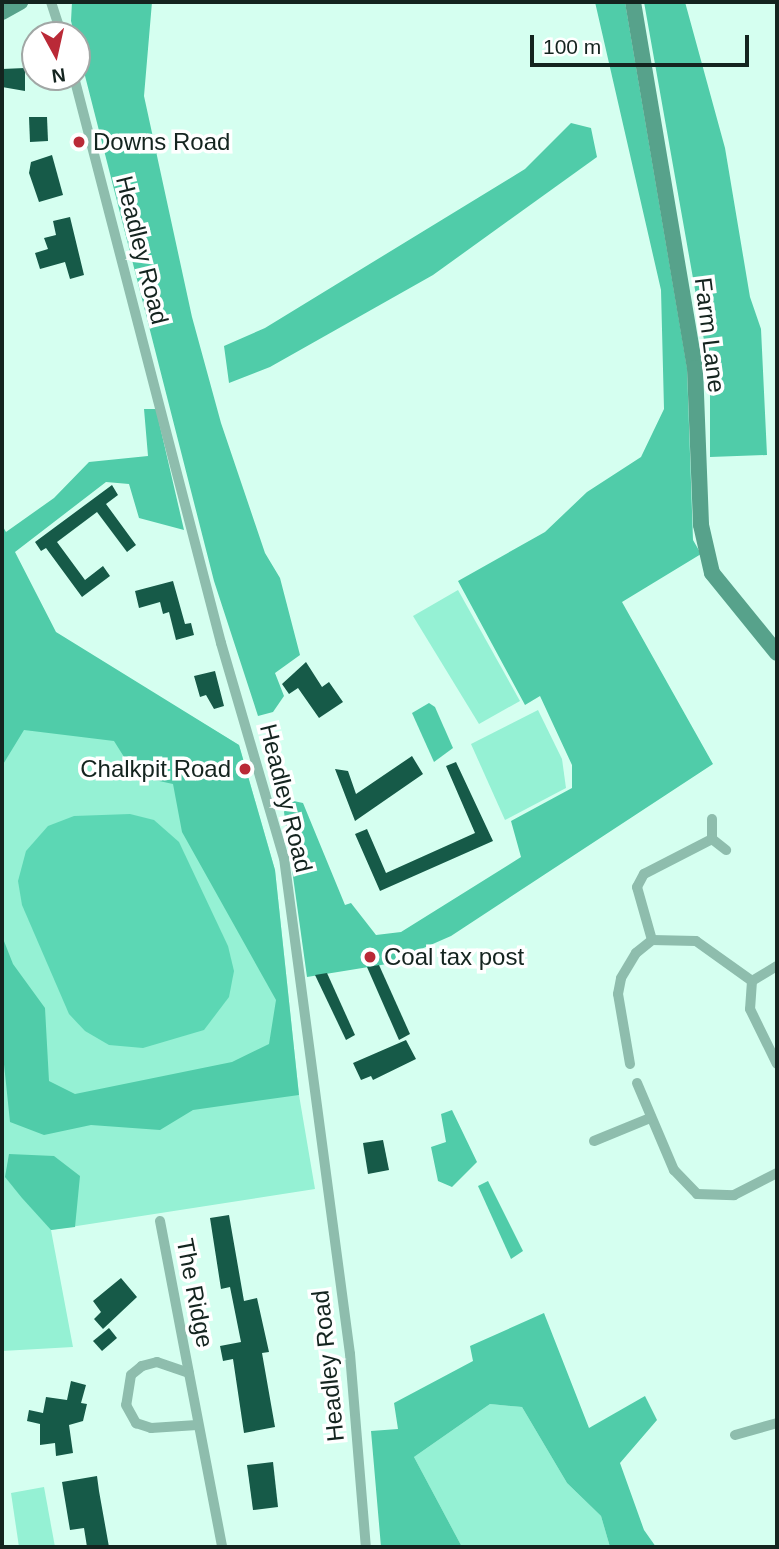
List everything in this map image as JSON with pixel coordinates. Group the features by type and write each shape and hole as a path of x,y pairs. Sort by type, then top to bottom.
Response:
{"street":[{"path":"2,12 20,2"},
{"path":"51,2 57,21"},
{"name":"Farm Lane","path":"633,2 695,368 701,525 712,573 776,649"},
{"name":"Headley Road","path":"78,91 221,643 284,858 350,1354 366,1547"},
{"path":"712,819 712,839"},
{"path":"712,839 726,850"},
{"path":"652,940 636,887 644,874 712,839"},
{"path":"630,1064 619,986 636,954 652,940 696,941 752,981"},
{"path":"752,981 777,966"},
{"path":"752,981 750,1009 777,1064"},
{"path":"637,1083 674,1170 697,1194 734,1195 777,1173"},
{"path":"593,1141 650,1118"},
{"name":"The Ridge","path":"160,1220 222,1547"},
{"name":"The Ridge","path":"189,1373 157,1362 142,1366 131,1375 126,1405 136,1423 151,1428 197,1425"},
{"path":"735,1435 777,1423"}],"shaded area":[{"path":"72,2 152,2 144,96 192,317 221,423 265,553 280,578 300,655 275,673 284,696 273,712 258,716 214,581 89,91 91,91 91,21 71,21"},
{"path":"595,2 625,2 687,368 693,540 701,554 622,602 713,764 451,936 387,964 307,977 284,812 289,800 303,803 345,905 351,903 376,935 401,932 521,857 511,821 572,788 572,765 540,696 525,705 458,581 545,532 587,492 641,457 664,409 661,290"},
{"path":"644,2 685,2 725,148 750,297 761,329 767,455 710,457 710,374"},
{"path":"571,123 591,128 597,157 433,275 270,367 229,383 224,346 265,328 525,169"},
{"path":"144,409 156,409 184,530 139,518 129,484 106,482 15,552 56,632 239,745 275,870 299,1095 193,1110 160,1130 91,1125 44,1135 10,1122 2,1045 2,936 13,964 45,1008 49,1081 75,1094 232,1062 269,1044 276,1000 182,832 173,784 136,776 114,741 24,730 2,766 2,525 6,532 54,498 89,462 148,456"},
{"path":"458,590 520,701 479,724 413,616"},
{"path":"2,602 239,745 275,870 299,1095 315,1189 51,1230 73,1347 2,1351"},
{"path":"429,703 435,707 453,748 434,762 412,713"},
{"path":"538,710 562,759 566,788 505,820 471,744"},
{"path":"130,814 154,820 179,842 228,946 234,971 229,997 204,1030 143,1048 109,1045 85,1031 69,1014 22,905 18,881 26,851 48,826 74,816"},
{"path":"452,1110 477,1162 452,1187 438,1181 431,1147 446,1142 441,1114"},
{"path":"9,1154 54,1156 80,1176 75,1227 51,1230 22,1198 5,1177"},
{"path":"488,1181 523,1251 511,1259 478,1186"},
{"path":"544,1313 589,1428 645,1396 657,1420 620,1463 644,1530 656,1547 610,1547 601,1516 567,1483 522,1407 490,1404 414,1457 462,1547 381,1547 371,1431 398,1429 394,1403 473,1361 470,1346"},
{"path":"490,1404 522,1407 567,1483 601,1516 610,1547 462,1547 414,1457"},
{"path":"44,1487 55,1547 19,1547 11,1493"}],"building":[{"path":"21,68 21,90 2,87 2,69"},
{"path":"29,117 47,117 48,141 30,142"},
{"path":"52,155 63,195 39,202 29,173 31,162"},
{"path":"70,217 84,275 70,279 65,262 40,269 35,253 48,249 44,238 56,235 53,221"},
{"path":"112,485 118,495 106,504 136,545 127,552 97,512 57,542 85,580 103,566 110,576 82,597 46,548 41,551 35,542"},
{"path":"173,581 185,624 191,623 194,635 176,640 169,612 163,614 160,602 139,608 135,591"},
{"path":"306,662 322,687 329,682 343,702 319,718 298,688 289,694 282,684"},
{"path":"215,671 224,706 214,709 206,695 200,697 194,676"},
{"path":"412,756 423,774 355,821 335,769 348,771 356,794"},
{"path":"456,762 493,841 380,891 355,834 367,829 386,873 475,833 446,766"},
{"path":"379,965 410,1034 399,1040 367,967"},
{"path":"327,973 355,1035 346,1040 315,975"},
{"path":"406,1040 416,1059 373,1080 371,1076 361,1080 353,1063"},
{"path":"383,1140 389,1170 368,1174 363,1143"},
{"path":"229,1215 244,1301 257,1298 269,1352 262,1353 275,1427 244,1433 233,1359 223,1361 220,1346 241,1342 230,1287 221,1289 210,1218"},
{"path":"121,1278 137,1297 103,1329 94,1319 101,1312 93,1301"},
{"path":"109,1328 117,1338 102,1351 93,1341"},
{"path":"71,1381 86,1385 81,1403 87,1404 83,1421 69,1425 73,1453 56,1456 55,1443 40,1445 40,1424 27,1421 29,1410 43,1413 46,1397 67,1400"},
{"path":"273,1462 278,1507 253,1510 247,1465"},
{"path":"97,1476 109,1547 87,1547 84,1528 70,1530 62,1482"}],"place":[{"name":"Downs Road","path":"79,142"},
{"name":"Chalkpit Road","path":"245,769"},
{"name":"Coal tax post","path":"370,957"}]}
